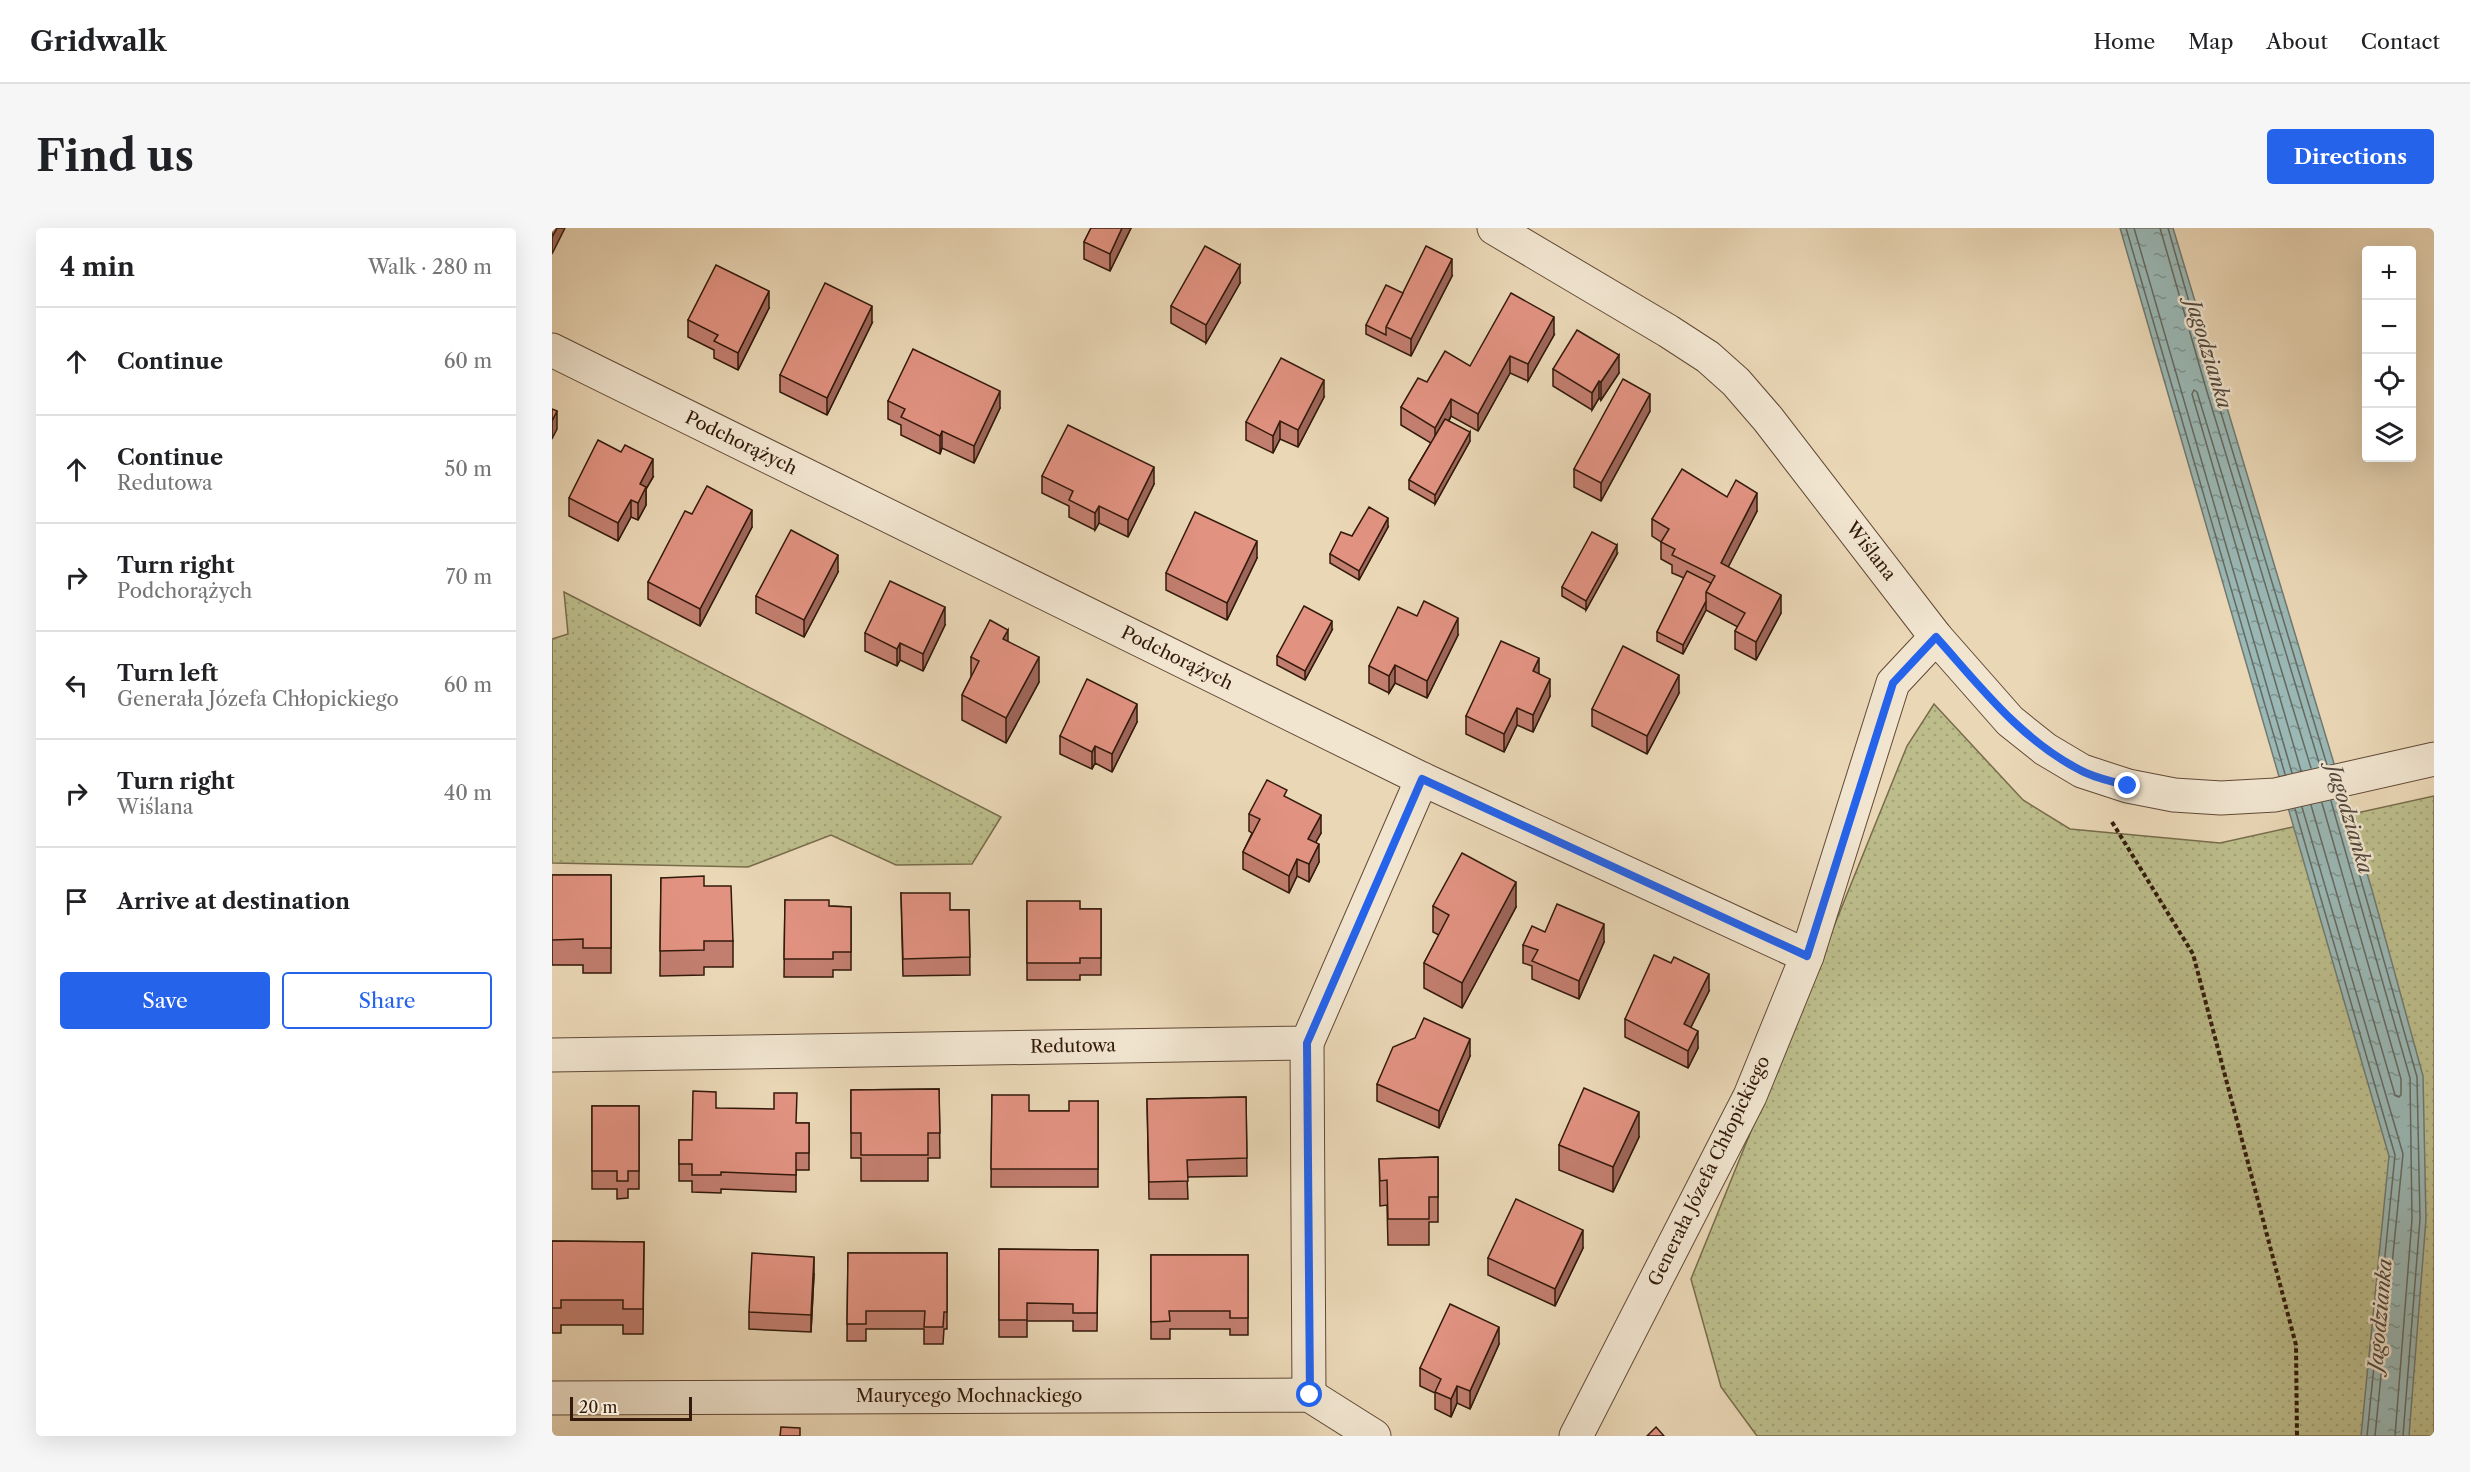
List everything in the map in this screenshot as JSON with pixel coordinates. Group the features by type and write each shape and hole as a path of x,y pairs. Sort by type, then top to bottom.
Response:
{"street":[{"name":"Wiślana","path":"1494,228 1668,330 1708,357 1736,382 1768,419 1936,637 2010,721 2045,749 2082,771 2128,786 2174,795 2221,798 2275,795 2434,759"},
{"name":"Podchorążych","path":"552,350 1422,779 1807,956"},
{"name":"Generała Józefa Chłopickiego","path":"1575,1436 1750,1096 1807,956 1893,683 1936,637"},
{"path":"1374,1436 1310,1395 1307,1043 1422,779"},
{"name":"Redutowa","path":"552,1055 1307,1043"},
{"name":"Maurycego Mochnackiego","path":"552,1398 1310,1395"}],"path":[{"path":"2082,771 2193,954 2295,1346 2297,1436"}],"green space":[{"path":"564,592 1001,817 972,864 896,865 831,835 748,867 552,863 552,639 568,634"},
{"path":"1934,704 2023,800 2070,829 2220,843 2434,796 2434,1436 1757,1436 1721,1387 1691,1279 1907,746"}],"water":[{"name":"Jagodzianka","path":"2120,228 2173,228 2372,890 2423,1076 2426,1219 2409,1436 2361,1436 2389,1156"}],"building":[{"path":"1091,228 1122,228 1110,254 1084,242"},
{"path":"1205,246 1240,265 1206,325 1171,306"},
{"path":"1426,246 1452,259 1411,339 1386,327"},
{"path":"716,265 769,291 738,353 714,341 718,335 688,320"},
{"path":"825,283 872,306 827,398 780,375"},
{"path":"1386,285 1403,293 1386,327 1386,335 1366,325"},
{"path":"1511,293 1554,317 1528,364 1510,356 1478,414 1451,399 1435,428 1401,407 1418,378 1427,382 1445,351 1470,366"},
{"path":"1577,330 1619,355 1592,393 1553,369"},
{"path":"913,349 1000,391 974,446 942,431 940,436 901,417 905,409 888,401"},
{"path":"1281,358 1324,380 1298,430 1280,421 1273,436 1246,422"},
{"path":"1623,379 1650,394 1601,483 1574,469"},
{"path":"552,409 557,411 552,421"},
{"path":"1445,419 1470,432 1435,495 1409,480"},
{"path":"1068,425 1154,467 1128,520 1099,506 1095,513 1069,500 1073,491 1042,476"},
{"path":"598,440 621,452 625,445 653,459 640,484 646,487 638,503 631,500 618,523 569,498"},
{"path":"1682,469 1727,497 1736,480 1757,493 1721,563 1781,595 1756,642 1735,631 1745,613 1706,592 1715,576 1672,555 1675,549 1661,542 1669,529 1652,519"},
{"path":"707,486 752,510 700,609 648,582 685,511 692,514"},
{"path":"1369,507 1388,518 1359,571 1330,554 1341,532 1352,536"},
{"path":"1195,512 1257,541 1227,603 1166,573"},
{"path":"791,530 838,555 804,620 756,596"},
{"path":"1592,532 1617,545 1586,601 1562,587"},
{"path":"1687,571 1711,583 1706,592 1706,601 1683,645 1657,632"},
{"path":"890,581 945,607 923,654 900,643 897,649 865,633"},
{"path":"1424,601 1458,618 1427,681 1395,665 1389,676 1369,666 1398,607 1417,616"},
{"path":"1304,606 1332,621 1305,671 1277,656"},
{"path":"990,620 1008,630 1003,639 1039,657 1006,718 962,695 979,661 971,657"},
{"path":"1501,641 1539,658 1533,671 1550,679 1533,715 1517,708 1504,734 1466,716"},
{"path":"1623,646 1679,675 1647,736 1592,709"},
{"path":"1087,679 1137,704 1112,754 1095,746 1092,752 1060,736"},
{"path":"1267,780 1287,790 1284,796 1321,815 1308,839 1319,844 1309,864 1297,859 1289,876 1243,852 1260,819 1249,814"},
{"path":"1462,853 1516,882 1462,983 1424,963 1449,915 1433,906"},
{"path":"552,875 611,875 611,948 583,948 583,939 552,940"},
{"path":"704,876 704,886 731,886 733,941 704,941 704,950 660,951 661,878"},
{"path":"901,893 950,893 950,910 969,910 970,957 903,959"},
{"path":"785,900 829,900 829,906 851,907 851,952 833,952 833,959 784,959"},
{"path":"1027,901 1080,901 1080,909 1101,909 1101,958 1080,958 1080,963 1027,963"},
{"path":"1557,904 1604,924 1579,981 1532,961 1538,950 1523,945 1532,926 1545,932"},
{"path":"1654,955 1671,963 1674,957 1709,974 1684,1024 1698,1031 1688,1051 1625,1019"},
{"path":"1424,1018 1470,1039 1439,1111 1377,1084 1393,1047 1415,1038"},
{"path":"1584,1088 1639,1112 1613,1167 1559,1145"},
{"path":"939,1089 940,1133 928,1133 928,1155 861,1155 861,1133 851,1133 851,1090"},
{"path":"693,1091 716,1092 716,1108 774,1109 774,1093 797,1093 796,1123 809,1123 809,1153 796,1153 796,1175 721,1172 721,1175 692,1175 692,1164 679,1164 679,1140 692,1140"},
{"path":"992,1095 1029,1095 1029,1111 1069,1111 1069,1101 1098,1101 1098,1169 991,1169"},
{"path":"1246,1097 1247,1158 1187,1160 1188,1181 1149,1182 1147,1099"},
{"path":"592,1106 639,1106 639,1171 628,1171 628,1181 617,1181 617,1171 592,1171"},
{"path":"1438,1157 1438,1197 1429,1197 1429,1219 1388,1219 1387,1180 1380,1181 1379,1159"},
{"path":"1516,1199 1583,1230 1555,1289 1488,1258"},
{"path":"552,1241 644,1242 643,1309 623,1309 623,1300 561,1300 561,1308 552,1308"},
{"path":"999,1249 1098,1250 1097,1313 1073,1313 1073,1304 1027,1303 1027,1320 999,1320"},
{"path":"752,1253 814,1257 811,1315 749,1312"},
{"path":"848,1253 947,1253 947,1312 944,1312 943,1327 924,1327 925,1311 866,1311 866,1324 847,1324"},
{"path":"1151,1255 1248,1255 1248,1318 1230,1318 1230,1311 1169,1311 1170,1321 1151,1322"},
{"path":"1450,1304 1499,1327 1470,1391 1457,1386 1451,1399 1435,1392 1441,1379 1420,1368"},
{"path":"781,1427 800,1428 800,1436 780,1436"},
{"path":"1656,1427 1664,1436 1647,1436"}],"route":[{"path":"1310,1395 1307,1043 1422,779 1807,956 1893,683 1936,637 2010,721 2045,749 2082,771 2128,786"}]}
